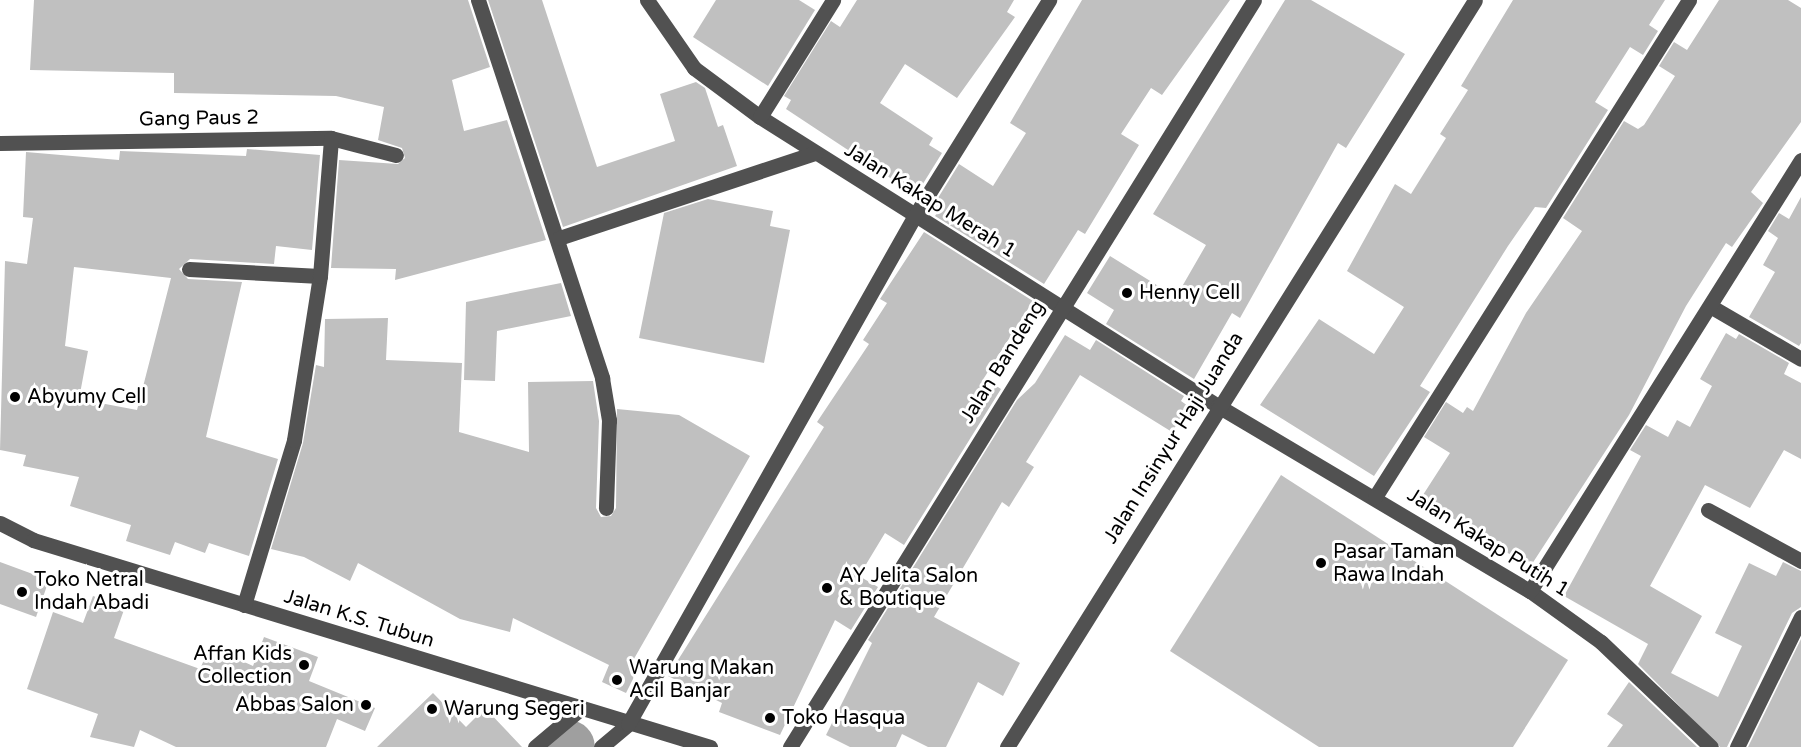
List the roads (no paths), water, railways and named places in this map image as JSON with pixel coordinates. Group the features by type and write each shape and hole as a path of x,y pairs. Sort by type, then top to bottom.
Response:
{"street":[{"path":"478,0 559,238 607,400 606,508"},
{"name":"Jalan Kakap Merah 1","path":"647,0 694,68 760,117 1218,406"},
{"path":"760,117 833,0"},
{"path":"601,747 628,724 914,216 1049,0"},
{"name":"Jalan Bandeng","path":"790,747 1254,0"},
{"name":"Jalan Insinyur Haji Juanda","path":"1007,747 1218,406 1475,0"},
{"path":"1375,497 1689,0"},
{"path":"244,605 294,440 320,276 331,138"},
{"name":"Gang Paus 2","path":"0,143 331,138 396,155"},
{"path":"559,238 815,153"},
{"path":"1530,591 1801,160"},
{"path":"189,269 320,276"},
{"path":"1710,306 1801,359"},
{"name":"Jalan Kakap Putih 1","path":"1218,406 1375,497 1530,591 1601,642 1711,747"},
{"path":"1708,510 1801,561"},
{"name":"Jalan K.S. Tubun","path":"0,523 33,540 628,724 710,747"},
{"path":"1737,747 1801,617"},
{"path":"535,747 580,709"}],"place":[{"name":"Henny Cell","path":"1127,293"},
{"name":"Abyumy Cell","path":"15,397"},
{"name":"Pasar Taman Rawa Indah","path":"1321,563"},
{"name":"AY Jelita Salon & Boutique","path":"827,588"},
{"name":"Toko Netral Indah Abadi","path":"22,592"},
{"name":"Affan Kids Collection","path":"304,665"},
{"name":"Warung Makan Acil Banjar","path":"617,680"},
{"name":"Abbas Salon","path":"366,705"},
{"name":"Warung Segeri","path":"432,709"},
{"name":"Toko Hasqua","path":"770,718"}]}
